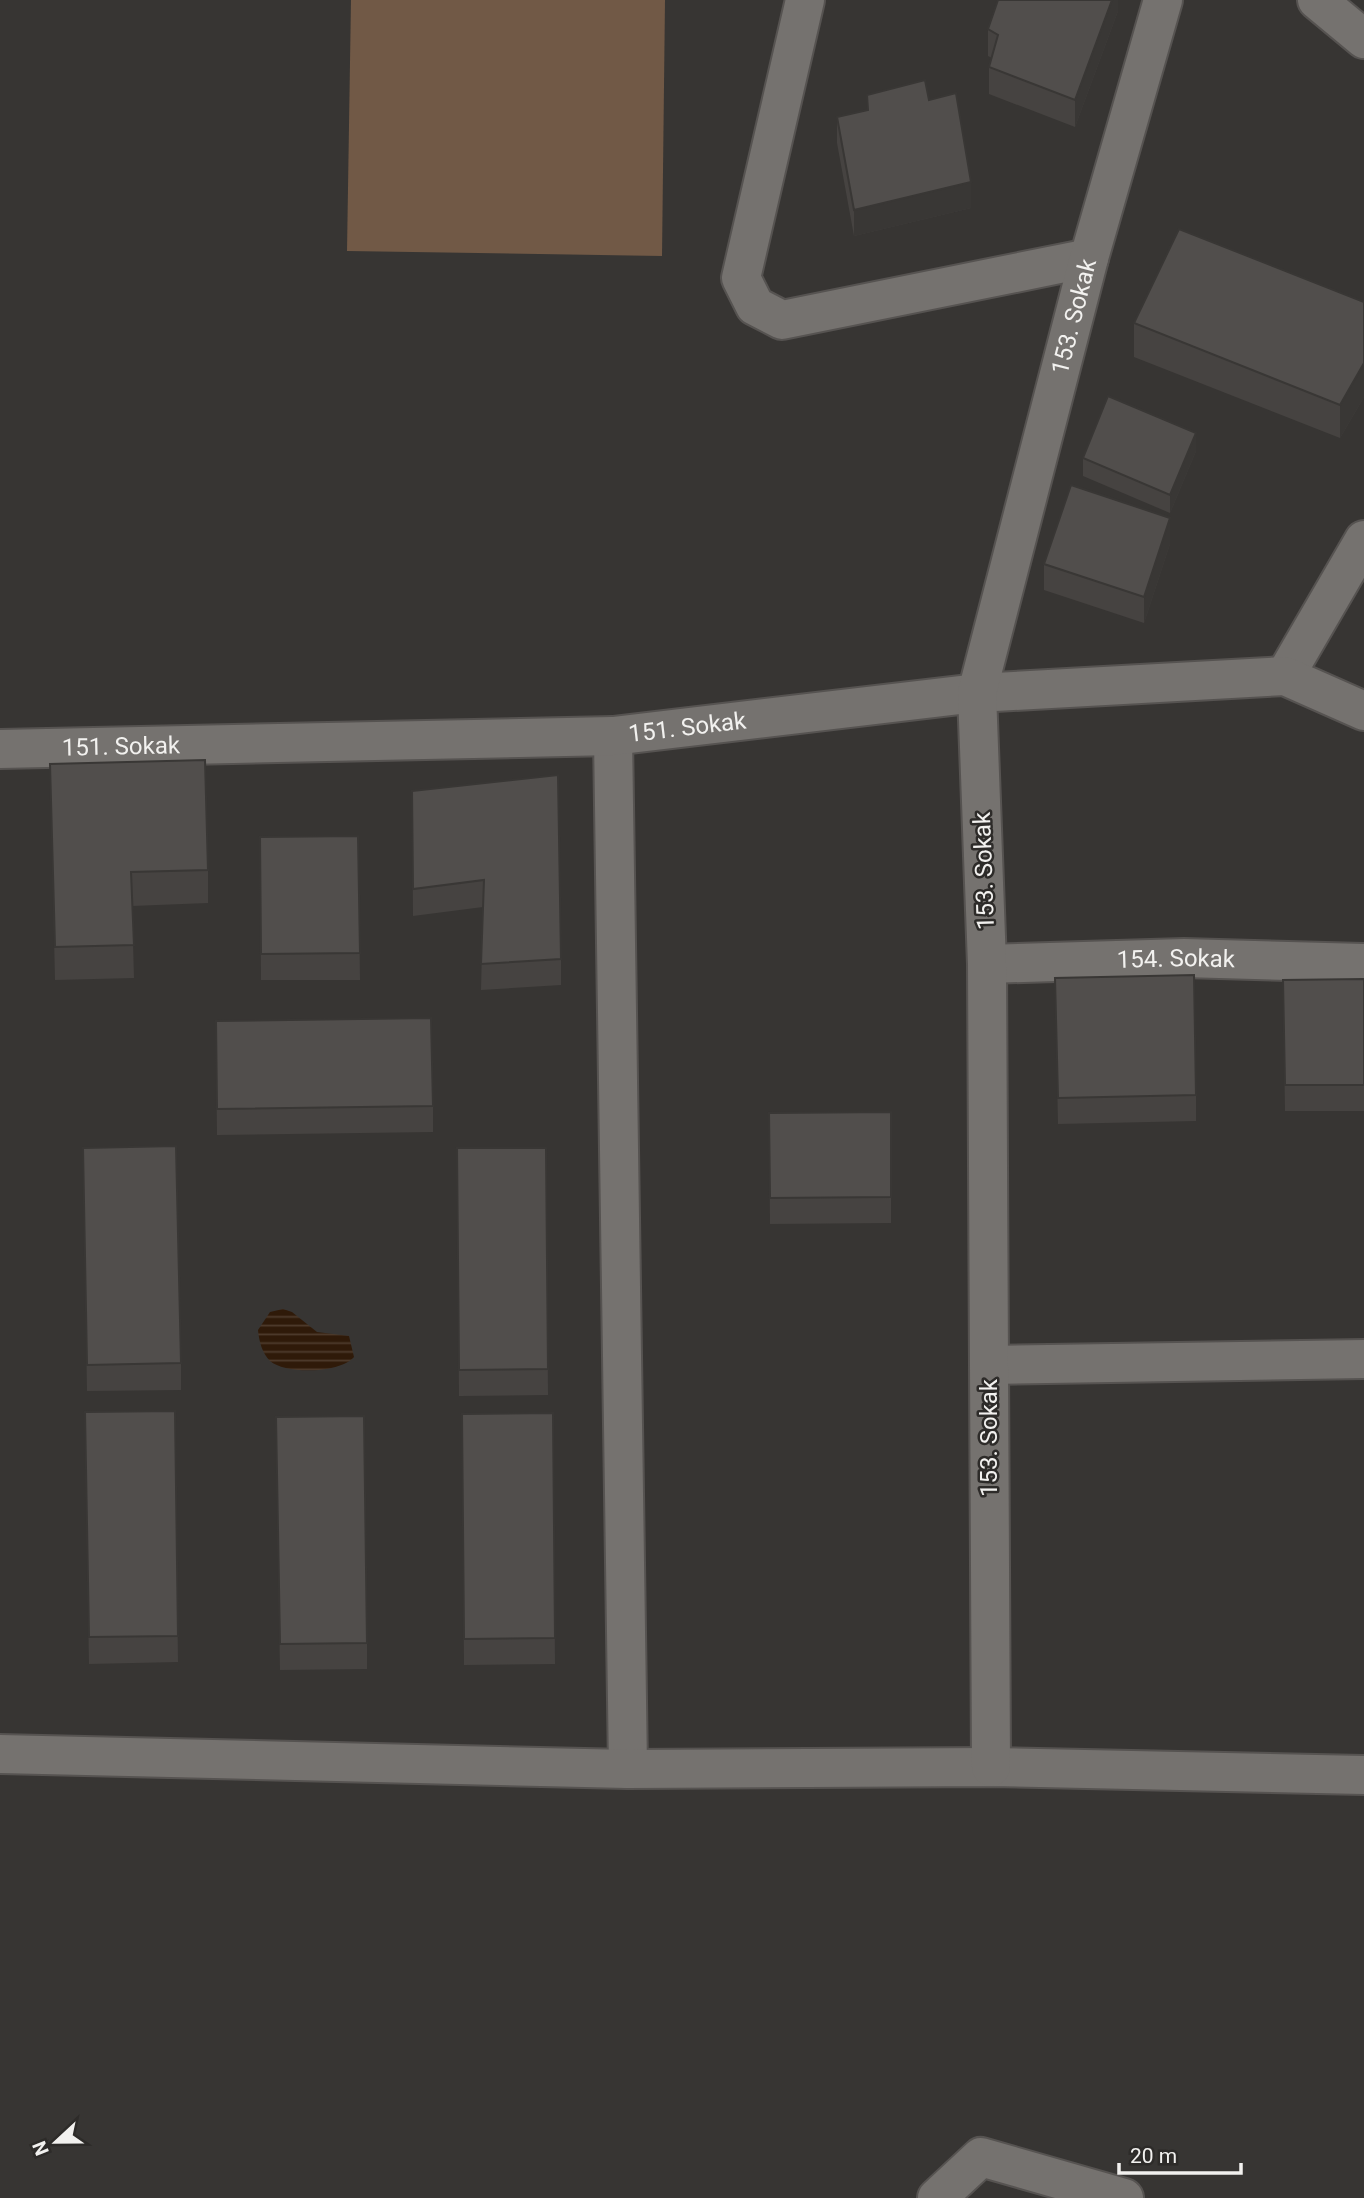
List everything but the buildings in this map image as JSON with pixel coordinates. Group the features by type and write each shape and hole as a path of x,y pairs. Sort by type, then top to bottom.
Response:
{"street":[{"path":"805,0 741,278 755,306 782,320 1090,258"},
{"name":"153. Sokak","path":"991,1768 987,964 977,693 1090,258 1163,0"},
{"path":"1317,0 1364,40"},
{"path":"1285,676 1364,540"},
{"name":"151. Sokak","path":"0,749 613,736 977,693 1285,676 1364,711"},
{"path":"613,736 628,1769"},
{"name":"154. Sokak","path":"987,964 1184,958 1364,963"},
{"path":"989,1365 1364,1359"},
{"path":"0,1754 628,1769 991,1768 1364,1775"},
{"path":"937,2198 981,2157 1124,2198"}],"shaded area":[{"path":"351,0 665,0 662,256 347,251"},
{"path":"283,1309 292,1312 317,1332 349,1336 354,1357 338,1366 313,1370 288,1369 270,1361 261,1347 258,1330 270,1312"}]}
